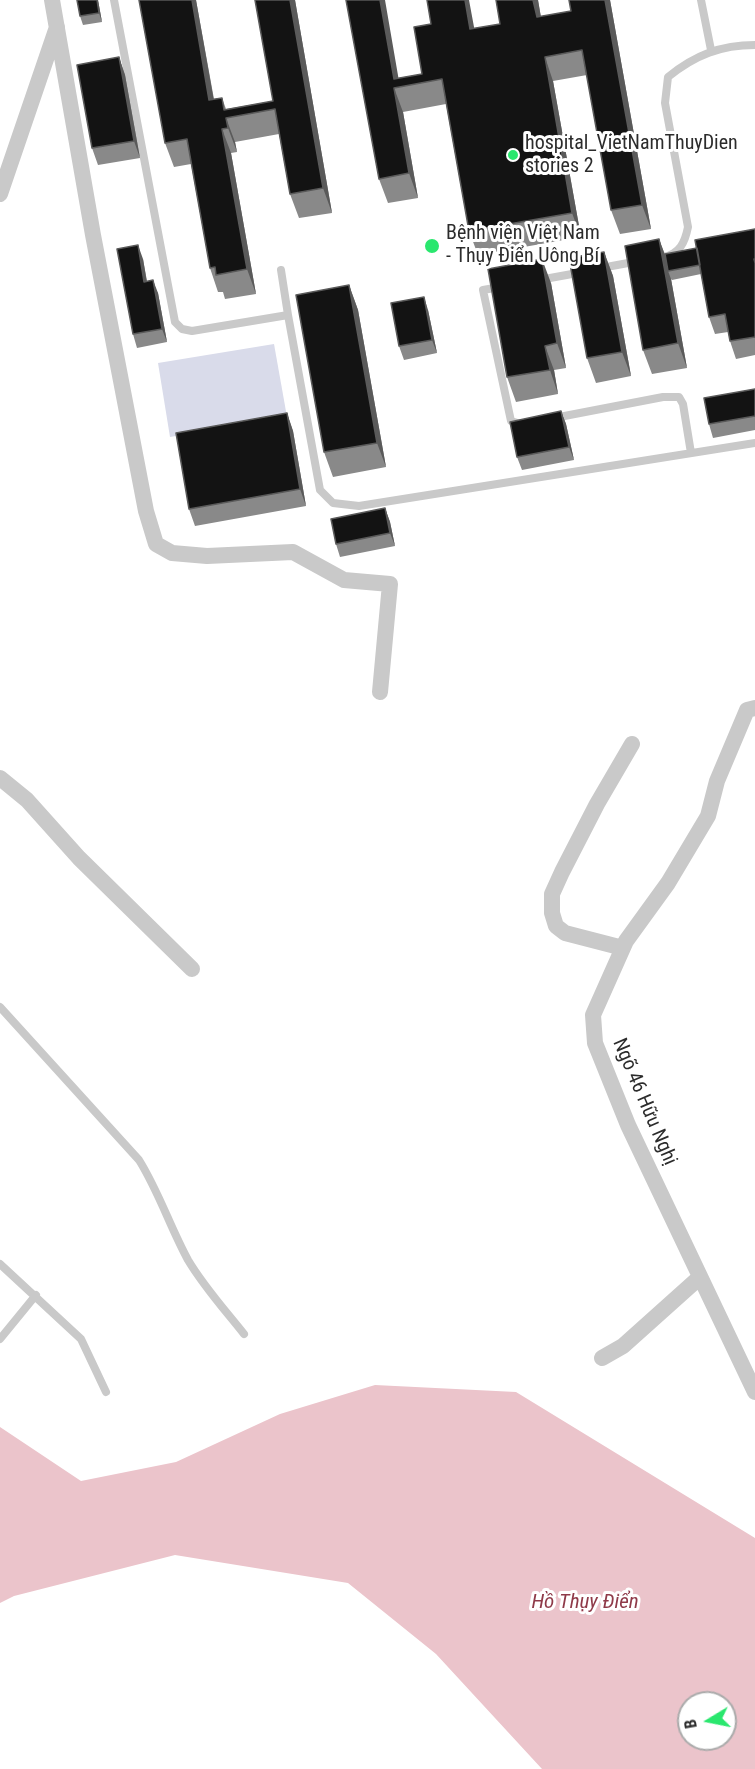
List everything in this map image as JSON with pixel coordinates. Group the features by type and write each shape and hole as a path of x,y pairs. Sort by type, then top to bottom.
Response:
{"street":[{"path":"52,0 93,235 146,511 156,544 172,553 207,556 293,552 344,580 390,584 380,692"},
{"path":"0,194 57,26"},
{"name":"Ngõ 46 Hữu Nghị","path":"755,708 747,710 717,781 708,816 668,883 623,948 593,1015 595,1043 628,1125 755,1392"},
{"path":"623,948 566,933 556,926 552,913 552,894 597,804 632,744"},
{"path":"0,778 27,800 79,858 192,969"},
{"path":"602,1358 623,1346 700,1277"}],"lane":[{"path":"114,0 175,322 182,329 192,331 288,315"},
{"path":"701,0 711,50"},
{"path":"657,258 669,256 685,244 688,227 665,103 668,77 684,63 711,50 755,45"},
{"path":"530,281 645,260"},
{"path":"281,270 320,490 333,503 358,506 755,443"},
{"path":"506,286 483,290 511,421 520,424 531,422"},
{"path":"542,420 672,396 679,397 683,404 691,453"},
{"path":"0,1007 139,1160 151,1180 189,1261 202,1282 244,1334"},
{"path":"0,1264 81,1339 106,1392"},
{"path":"0,1339 36,1295"}],"shaded area":[{"path":"274,344 287,417 170,437 158,363"}],"water":[{"name":"Hồ Thụy Điển","path":"375,1385 516,1392 755,1538 755,1769 542,1769 436,1654 348,1583 175,1555 14,1596 0,1603 0,1427 81,1481 176,1462 280,1414"}],"building":[{"path":"77,0 97,0 99,13 80,16"},
{"path":"139,0 192,0 209,100 222,98 224,110 273,101 255,0 290,0 323,188 290,194 275,109 226,118 228,128 222,129 247,269 216,275 215,267 210,268 187,139 165,143"},
{"name":"hospital_VietNamThuyDien stories 2","path":"346,0 380,0 394,79 422,74 414,27 431,24 427,0 465,0 470,29 500,24 496,0 533,0 537,17 571,11 569,0 605,0 642,205 611,210 582,50 545,57 572,213 469,231 442,79 394,88 409,173 379,179"},
{"path":"119,57 134,141 92,148 77,65"},
{"path":"755,229 755,337 730,341 725,314 709,317 695,240"},
{"path":"659,239 678,343 643,350 625,246"},
{"path":"138,245 144,282 153,280 162,329 133,334 117,249"},
{"path":"697,248 700,265 668,271 665,254"},
{"path":"604,252 622,352 587,358 569,258"},
{"path":"542,259 557,343 545,346 550,370 507,377 488,269"},
{"path":"349,285 377,443 324,452 296,295"},
{"path":"424,297 432,340 399,346 391,303"},
{"path":"755,389 755,416 709,424 704,398"},
{"path":"561,411 569,447 517,457 510,422"},
{"path":"287,413 300,489 189,509 176,433"},
{"path":"385,508 390,533 336,544 331,519"}],"place":[{"name":"hospital_VietNamThuyDien stories 2","path":"513,155"},
{"name":"Bệnh viện Việt Nam - Thụy Điển Uông Bí","path":"432,246"}]}
